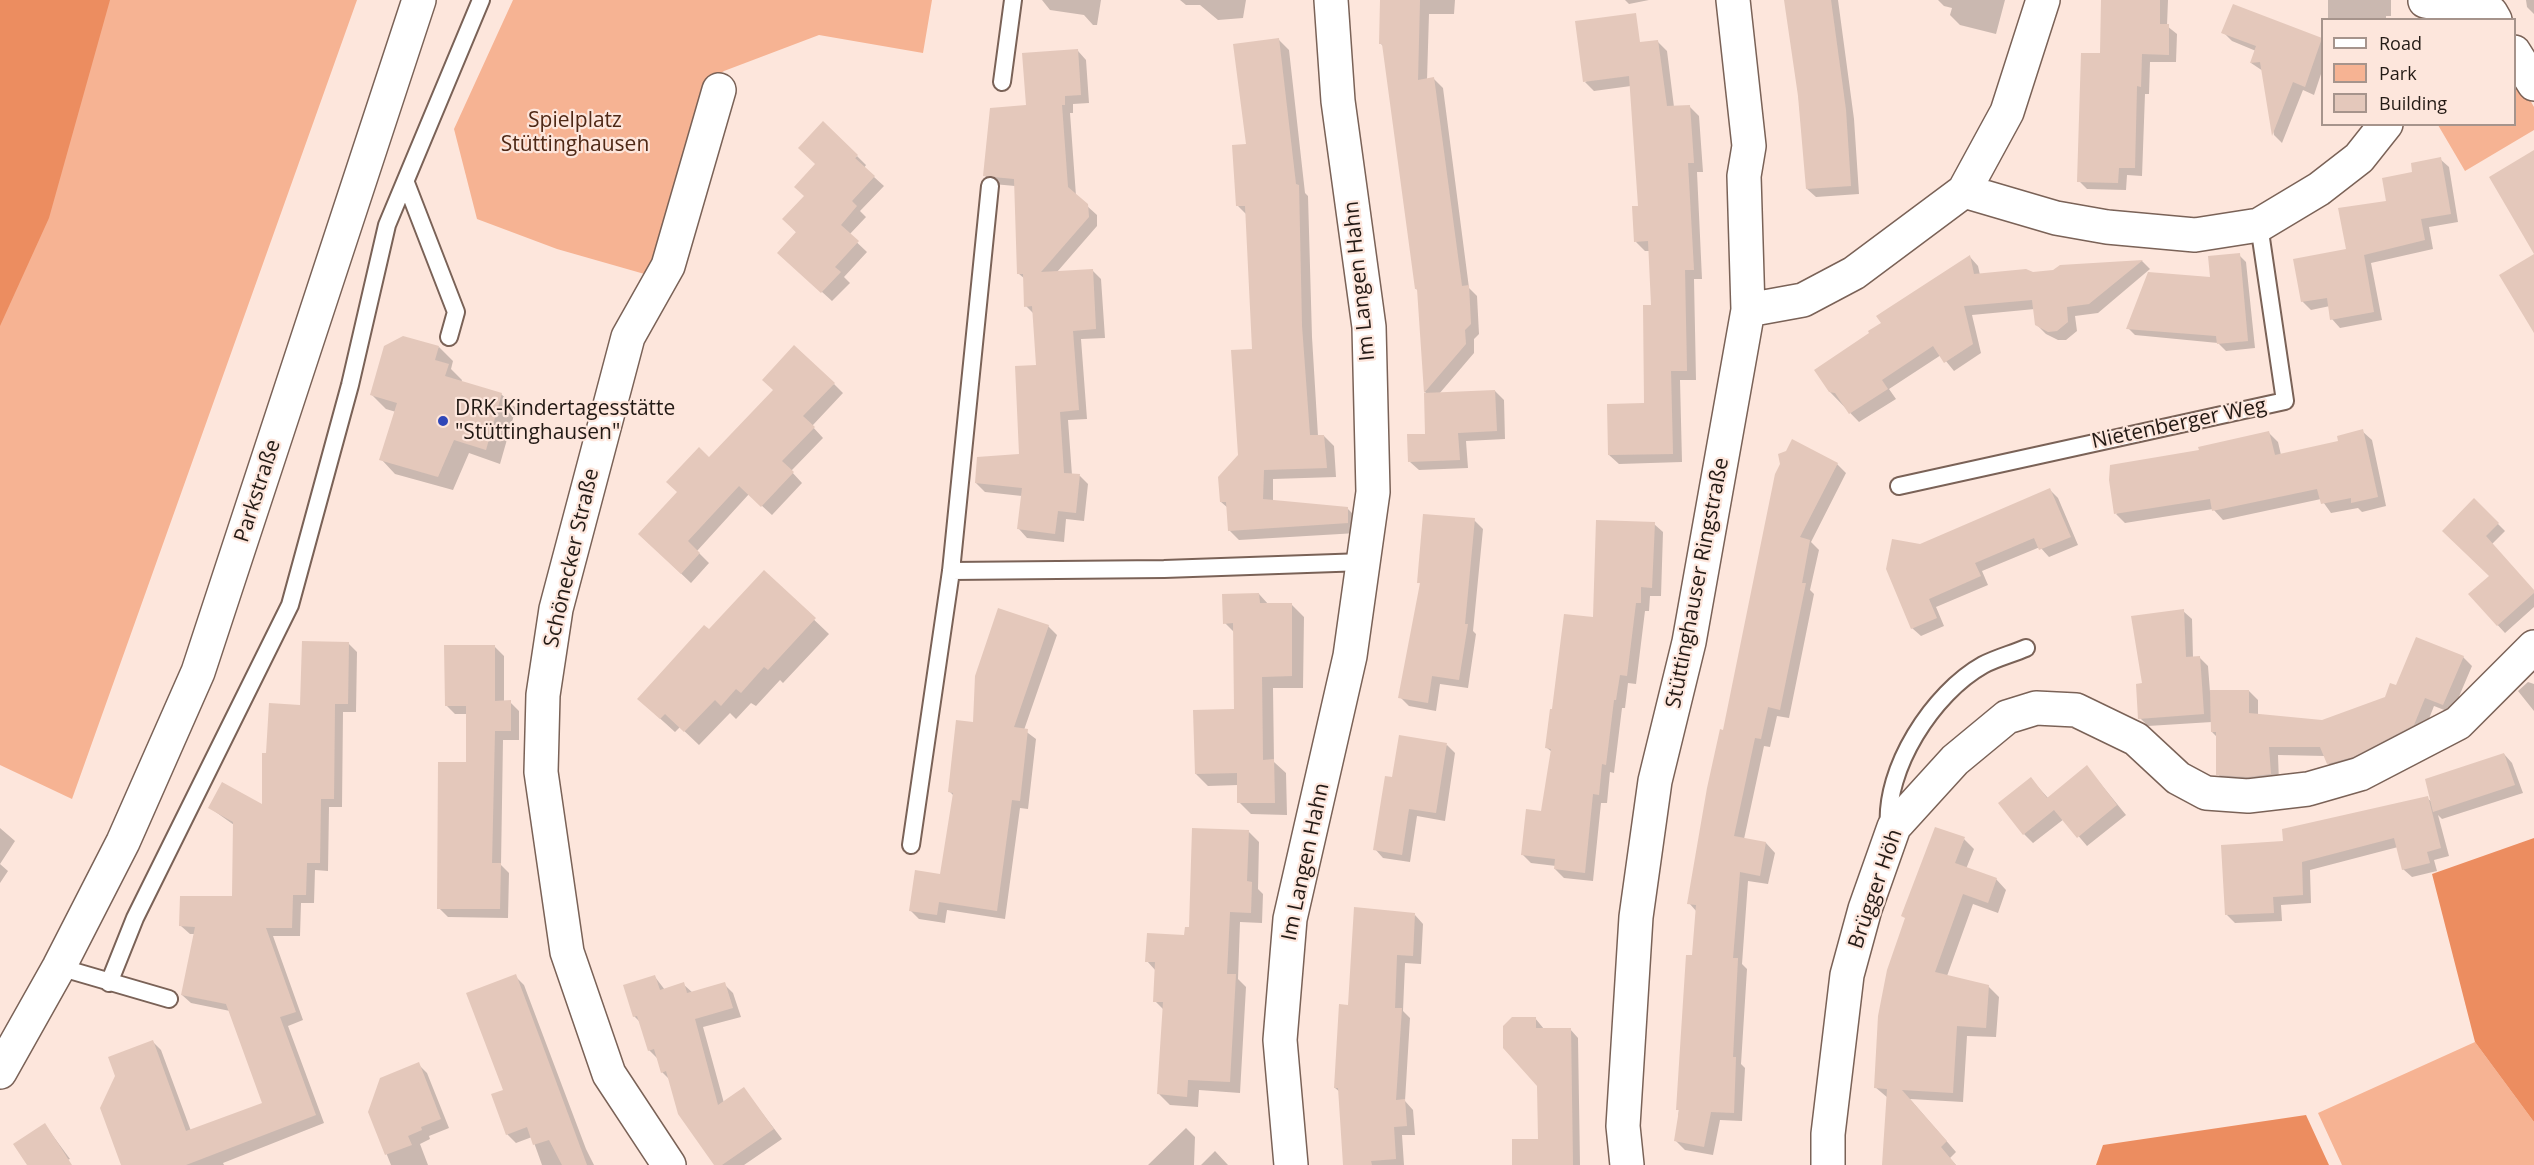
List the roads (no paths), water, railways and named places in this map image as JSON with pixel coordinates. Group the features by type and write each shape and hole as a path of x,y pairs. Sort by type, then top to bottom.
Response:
{"street":[{"name":"Parkstraße","path":"0,1072 59,967 123,842 198,672 420,0"},
{"name":"Im Langen Hahn","path":"1291,1165 1280,1040 1290,919 1350,656 1373,492 1369,327 1338,101 1331,0"},
{"name":"Stüttinghauser Ringstraße","path":"1627,1165 1623,1126 1639,894 1655,781 1689,642 1748,310 1744,176 1749,146 1733,0"},
{"path":"1748,310 1803,300 1854,273 1964,191 2007,112 2043,0"},
{"path":"2424,7 2491,13 2494,18"},
{"path":"2516,55 2534,84"},
{"name":"Schönecker Straße","path":"669,1165 609,1074 567,952 541,772 543,695 556,609 628,337 668,266 719,90"},
{"path":"1964,191 2056,218 2107,227 2195,235 2259,225 2327,183 2359,158 2384,126"},
{"name":"Brügger Höh","path":"1828,1165 1828,1134 1848,975 1865,909 1894,827 1955,760 2007,717 2036,708 2076,710 2136,739 2178,778 2206,793 2247,796 2308,789 2360,774 2458,723 2534,647"}],"lane":[{"path":"108,983 135,918 290,605 350,385 387,225 481,0"},
{"path":"1002,82 1013,0"},
{"path":"406,183 456,312 449,337"},
{"path":"911,845 951,571 990,186"},
{"name":"Nietenberger Weg","path":"1899,486 2285,401 2259,225"},
{"path":"951,571 1164,569 1364,562"},
{"path":"1890,838 1888,816 1898,776 1916,731 1946,693 1983,665 2026,648"},
{"path":"59,967 169,999"}],"place":[{"name":"DRK-Kindertagesstätte \"Stüttinghausen\"","path":"443,421"}],"park label":[{"name":"Spielplatz Stüttinghausen","path":"575,133"}]}
